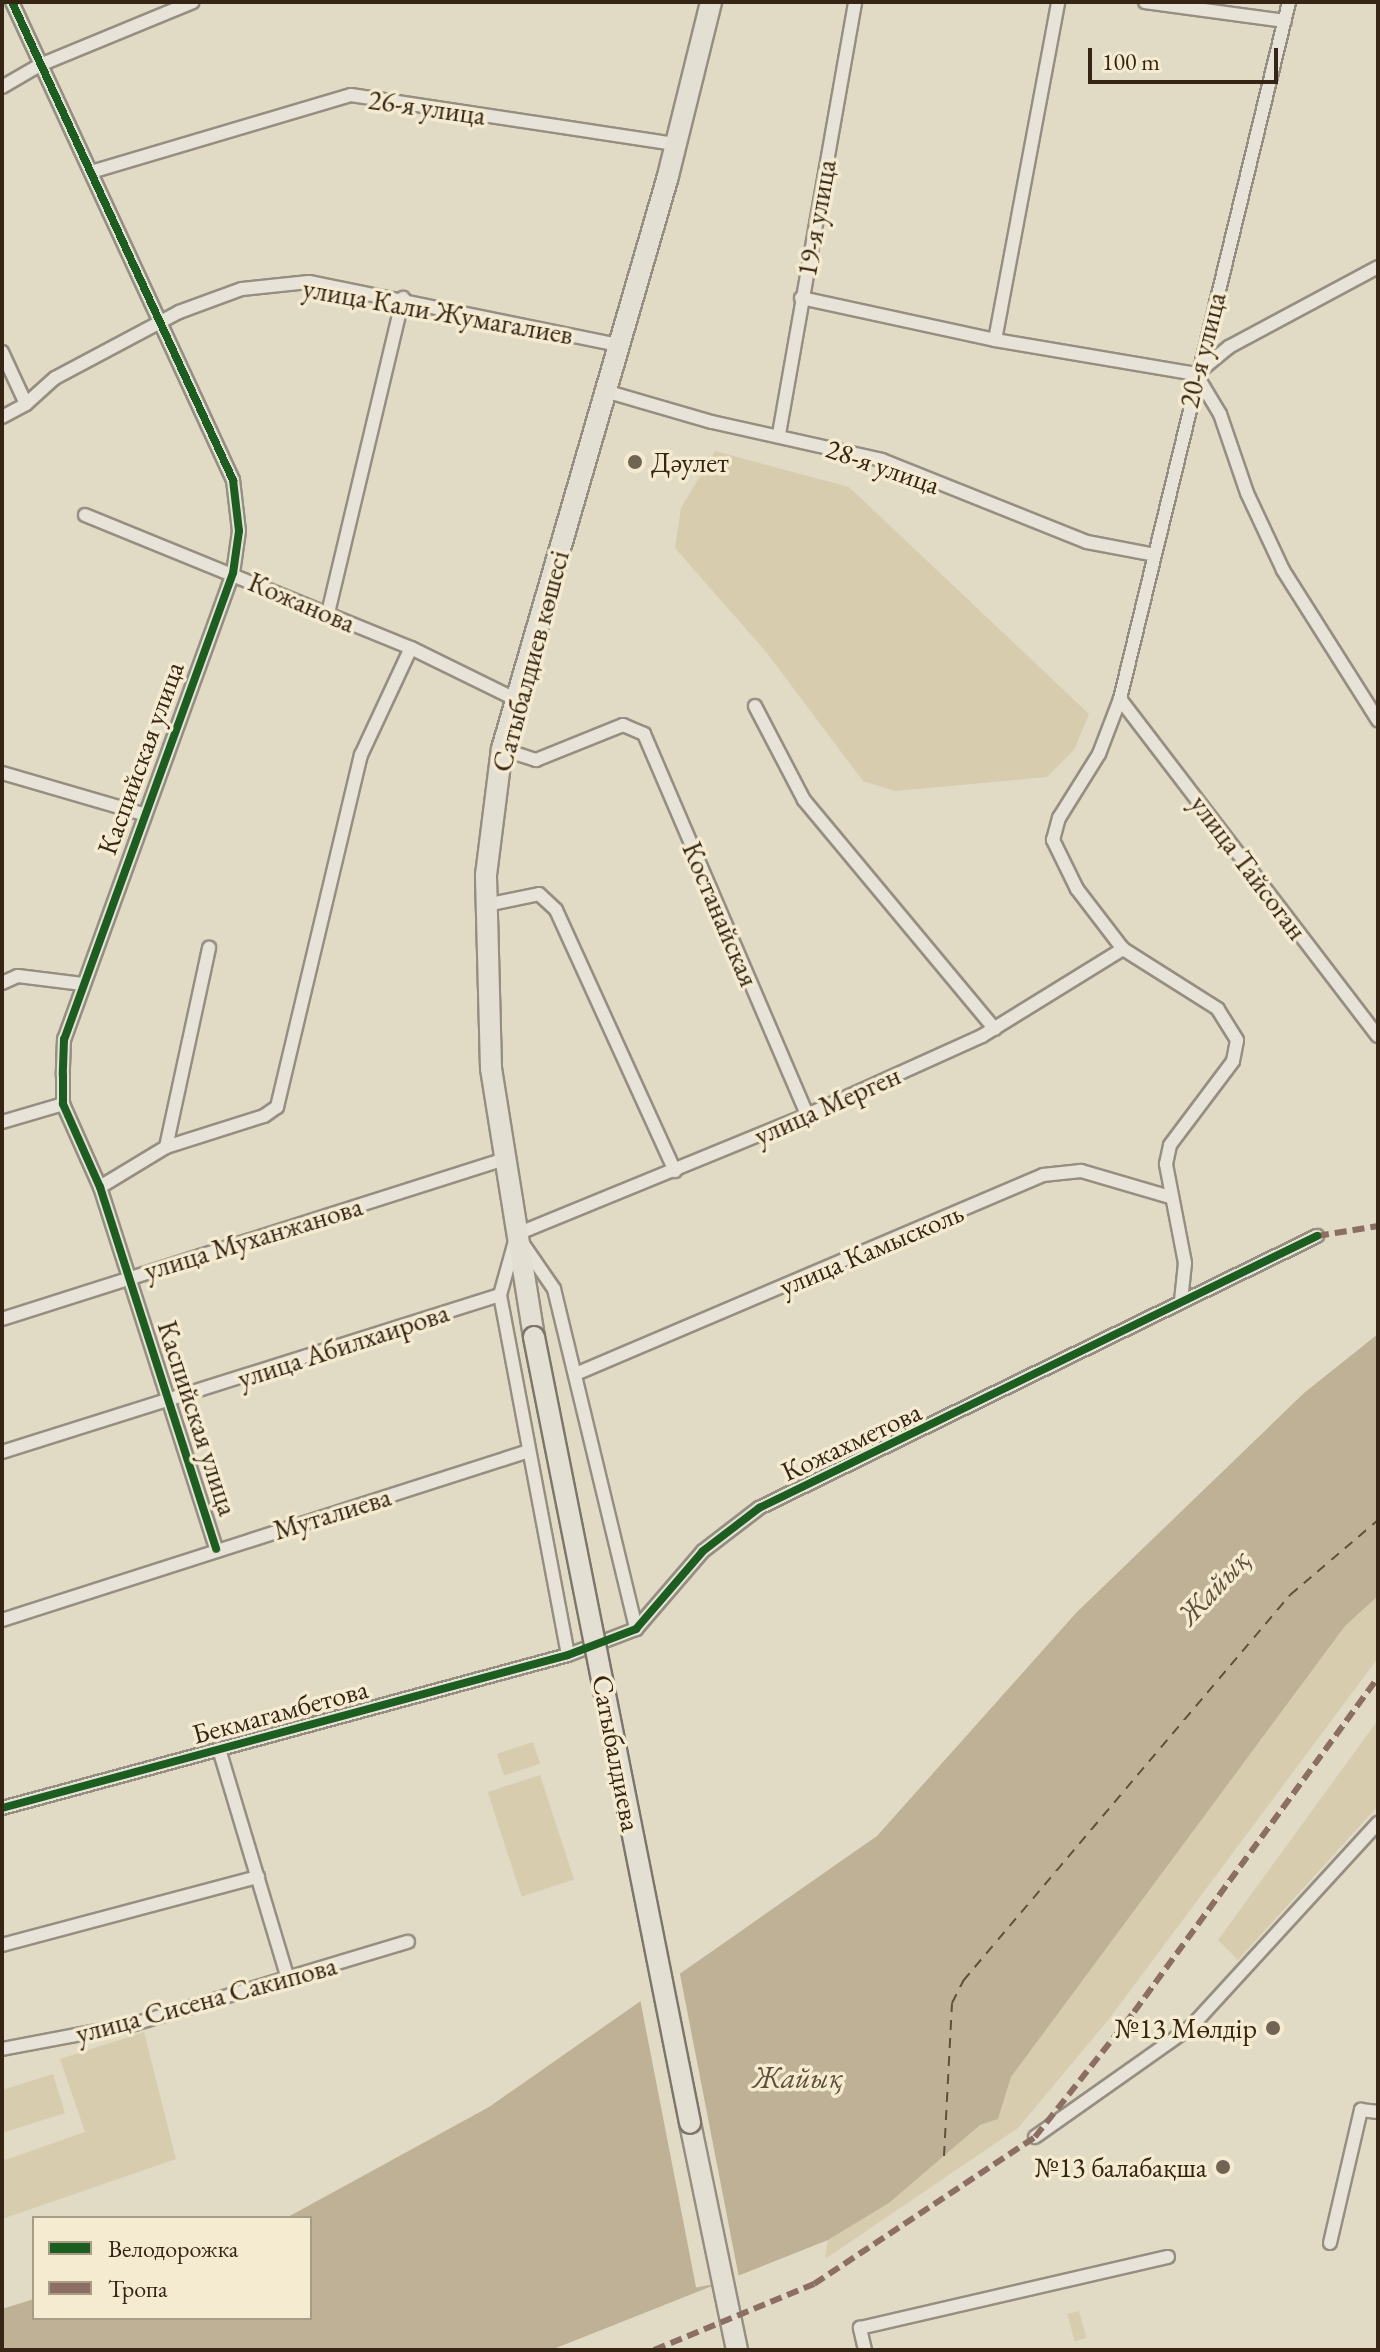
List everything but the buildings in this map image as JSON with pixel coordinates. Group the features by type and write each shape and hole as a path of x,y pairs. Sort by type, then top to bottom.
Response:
{"main road":[{"name":"Сатыбалдиев көшесі","path":"534,1337 491,1068 486,905 502,749 676,144 711,2"},
{"name":"Сатыбалдиева","path":"534,1337 737,2350"}],"street":[{"name":"Каспийская улица","path":"12,2 233,480 239,531 233,573 143,814 64,1039 63,1104 100,1187 172,1400 216,1549"},
{"path":"2,87 40,65 193,2"},
{"name":"19-я улица","path":"779,434 855,2"},
{"path":"995,340 1058,2"},
{"path":"1145,2 1285,21"},
{"name":"20-я улица","path":"1123,949 1077,889 1053,840 1059,818 1099,754 1120,699 1196,374 1289,2"},
{"name":"26-я улица","path":"91,172 351,95 676,144"},
{"path":"801,298 995,340 1196,374 1229,347 1378,267"},
{"name":"улица Кали Жумагалиев","path":"2,417 26,404 55,378 159,325 242,289 309,282 403,298 618,345"},
{"path":"328,613 403,298"},
{"path":"2,352 26,404"},
{"path":"1196,374 1220,414 1247,493 1283,570 1378,720"},
{"name":"28-я улица","path":"605,391 712,422 779,434 882,460 1087,542 1155,555"},
{"name":"Кожанова","path":"85,515 411,648 515,699"},
{"path":"100,1187 166,1147 264,1116 277,1107 361,755 411,648"},
{"name":"улица Тайсоган","path":"1120,699 1378,1036"},
{"path":"755,706 804,800 995,1029"},
{"name":"Костанайская","path":"502,749 536,760 623,725 644,734 807,1115"},
{"path":"2,773 143,814"},
{"path":"486,905 539,894 556,910 675,1171"},
{"path":"166,1147 209,948"},
{"path":"1123,949 1218,1009 1237,1040 1233,1061 1170,1145 1170,1197 1182,1232 1181,1301"},
{"name":"улица Мерген","path":"517,1234 807,1115 995,1029 1123,949"},
{"path":"2,983 18,976 83,984"},
{"path":"2,1122 63,1104"},
{"name":"улица Муханжанова","path":"2,1319 505,1159"},
{"name":"улица Камысколь","path":"578,1373 1064,1169 1170,1197"},
{"path":"517,1234 500,1295 526,1452 568,1655"},
{"path":"517,1234 554,1289 578,1373 636,1629"},
{"name":"Кожахметова","path":"568,1655 636,1629 703,1551 759,1508 1317,1236"},
{"name":"улица Абилхаирова","path":"2,1452 500,1295"},
{"name":"Муталиева","path":"2,1620 526,1452"},
{"name":"Бекмагамбетова","path":"2,1808 568,1655"},
{"path":"219,1749 288,1979"},
{"path":"1035,2137 1191,2027 1378,1823"},
{"path":"2,1945 258,1877"},
{"name":"улица Сисена Сакипова","path":"2,2049 134,2024 408,1942"},
{"path":"1330,2243 1361,2110 1378,2112"},
{"path":"865,2350 860,2328 1168,2257"}],"shaded area":[{"path":"715,451 849,487 1089,714 1074,750 1047,777 895,791 863,781 767,653 675,548 681,508"},
{"path":"1378,1596 1378,1658 1109,2019 1018,2128 825,2259 828,2240 889,2203 980,2125 998,2119 1011,2077 1345,1626"},
{"path":"1378,1720 1378,1806 1238,1960 1218,1940"},
{"path":"533,1742 540,1764 504,1776 497,1754"},
{"path":"540,1775 574,1880 522,1897 488,1792"},
{"path":"144,2032 176,2159 2,2219 2,2161 85,2132 60,2059"},
{"path":"53,2074 65,2113 2,2133 2,2090"},
{"path":"1079,2311 1086,2338 1075,2341 1067,2314"}],"water":[{"name":"Жайық","path":"1378,1334 1378,1596 1345,1626 1011,2077 998,2119 980,2125 889,2203 828,2240 551,2350 2,2350 2,2309 32,2300 32,2320 312,2320 312,2216 290,2216 489,2107 877,1836 1076,1613 1304,1393"}],"pier":[{"path":"679,1969 739,2279 696,2288 636,1977"}],"ferry route":[{"path":"944,2156 952,2003 963,1981 1290,1595 1378,1520"}],"marked path":[{"path":"1317,1236 1378,1226"},
{"path":"654,2350 814,2284 1035,2137 1134,2012 1378,1678"}],"cycle path":[{"path":"12,2 233,480 239,531 233,573 64,1039 63,1075 63,1104 100,1187 216,1549"},
{"path":"2,1808 568,1655 636,1629 703,1551 759,1508 1317,1236"}],"place":[{"name":"Дәулет","path":"635,462"},
{"name":"№13 Мөлдiр","path":"1273,2028"},
{"name":"№13 балабақша","path":"1223,2167"}]}
